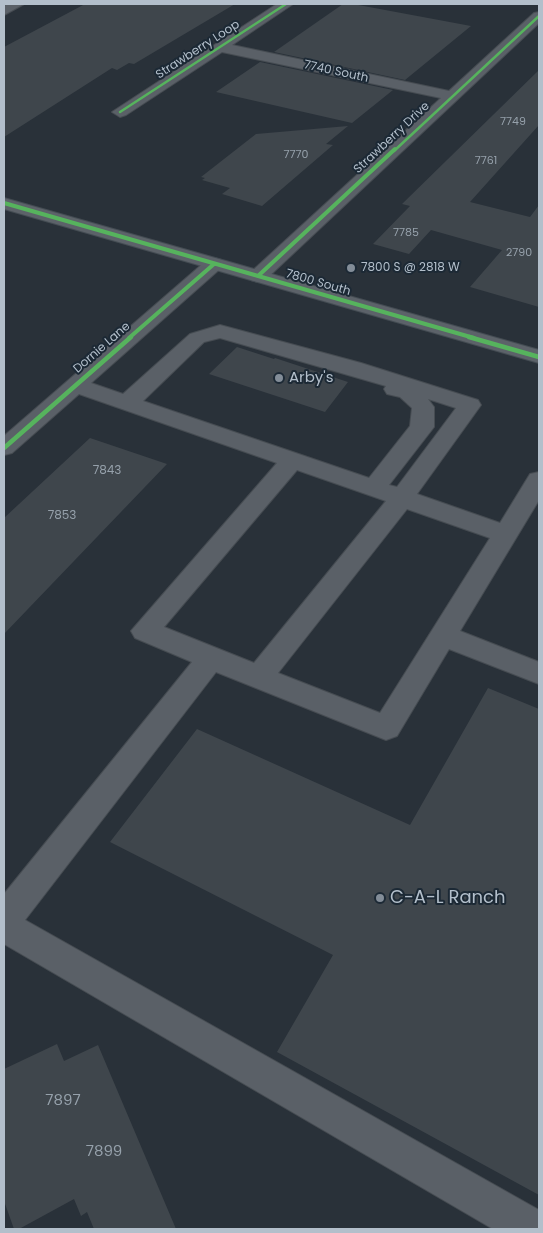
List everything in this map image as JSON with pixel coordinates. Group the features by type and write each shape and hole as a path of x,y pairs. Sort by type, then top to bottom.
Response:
{"main road":[{"name":"7800 South","path":"4,203 539,357"}],"street":[{"path":"4,10 17,4"},
{"name":"Strawberry Loop","path":"120,112 286,4"},
{"name":"Strawberry Drive","path":"258,276 539,16"},
{"name":"7740 South","path":"220,47 452,96"},
{"name":"Dornie Lane","path":"4,448 214,264"},
{"path":"127,403 197,338 220,331 353,368 470,405 401,499 259,677"},
{"path":"250,340 266,350 408,392 424,408 422,427 373,489"},
{"path":"75,385 506,534"},
{"path":"293,460 145,631 386,728 539,480"},
{"path":"443,636 539,673"},
{"path":"4,920 211,658"},
{"path":"4,926 532,1229"}],"building":[{"path":"85,4 235,4 134,64 129,63 117,70 112,68 4,137 4,47"},
{"path":"343,4 353,4 471,26 405,80 274,52"},
{"path":"260,62 393,90 352,123 216,92"},
{"path":"539,70 539,125 470,202 530,217 539,205 539,307 470,287 502,250 431,230 409,254 373,244 410,206 402,204"},
{"path":"348,126 326,144 333,145 262,206 222,194 230,188 202,180 205,178 201,177 256,134"},
{"name":"Arby's","path":"237,347 348,382 325,412 209,374"},
{"path":"90,438 167,464 4,634 4,518"},
{"name":"C-A-L Ranch","path":"488,688 539,709 539,1195 277,1052 333,955 110,842 197,729 410,825"},
{"path":"57,1044 64,1061 98,1045 176,1229 94,1229 87,1212 81,1216 74,1199 19,1229 14,1229 4,1201 4,1069"}],"cycle path":[{"path":"120,112 286,4"},
{"path":"258,276 539,16"},
{"path":"4,203 539,357"},
{"path":"4,448 214,264"}],"place":[{"name":"7800 S @ 2818 W","path":"351,268"},
{"name":"Arby's","path":"279,378"},
{"name":"C-A-L Ranch","path":"380,898"}]}
